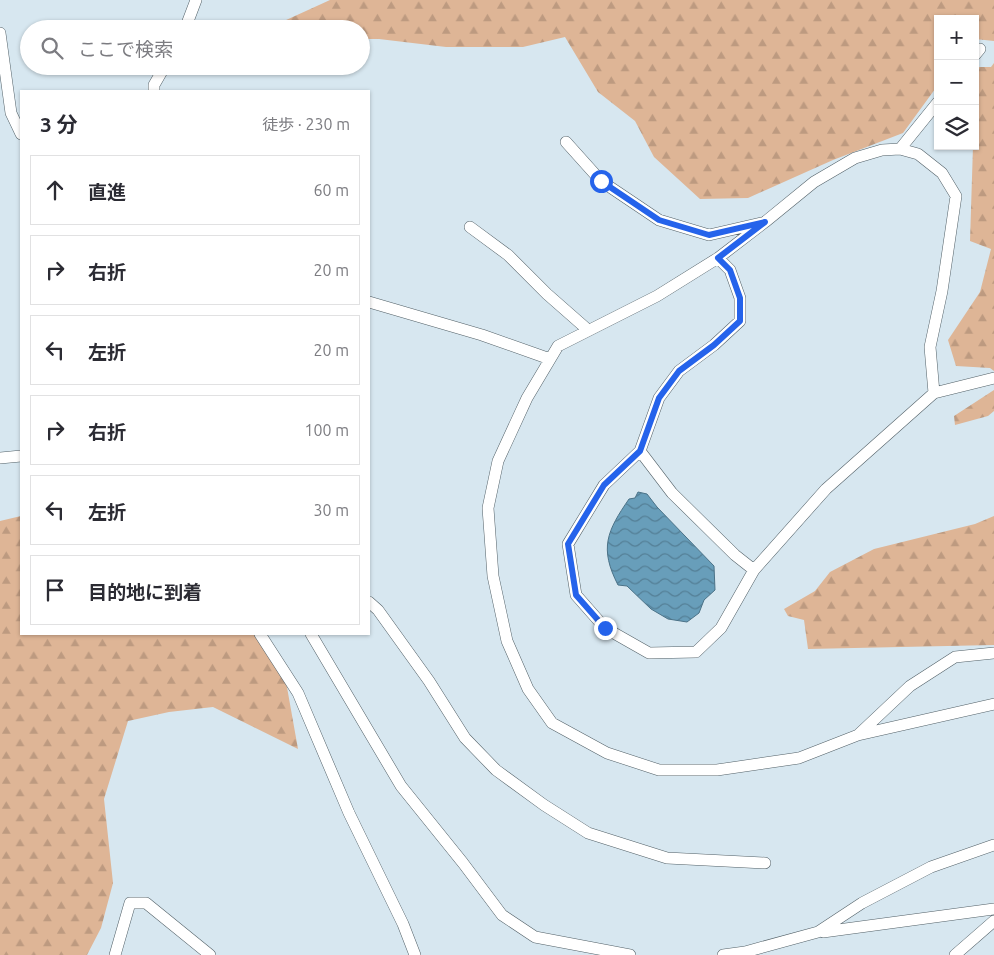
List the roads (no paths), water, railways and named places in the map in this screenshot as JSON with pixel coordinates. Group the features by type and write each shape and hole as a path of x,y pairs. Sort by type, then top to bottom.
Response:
{"lane":[{"path":"188,20 196,0"},
{"path":"0,33 11,113 20,132"},
{"path":"154,90 154,85 160,75"},
{"path":"900,149 936,105"},
{"path":"566,142 601,181 659,220 709,235 765,222"},
{"path":"934,393 930,347 942,291 956,196 942,173 918,154 900,149 882,150 856,158 814,182 718,258 657,296 558,346 527,398 498,461 488,508 493,576 507,641 528,689 552,724 607,753 660,770 717,770 799,758 858,735 994,704"},
{"path":"470,227 508,255 547,294 588,330"},
{"path":"718,258 730,270 740,298 740,321 714,345 679,371 659,398 640,451 604,485 568,544 576,595 605,628 649,653 696,652 721,628 754,570 826,489 934,393 994,378"},
{"path":"370,302 482,335 550,359"},
{"path":"640,451 672,493 735,555 754,570"},
{"path":"0,458 20,456"},
{"path":"370,603 378,610 429,681 465,738 496,770 588,833 667,858 765,863"},
{"path":"261,635 298,692 349,812 403,924 415,955"},
{"path":"312,635 401,786 502,915 535,937 630,955"},
{"path":"858,735 910,686 955,657 994,653"},
{"path":"818,932 862,903 931,867 994,845"},
{"path":"115,955 130,902 146,903 210,955"},
{"path":"723,955 745,952 818,932 994,909"},
{"path":"955,955 994,921"}],"water":[{"path":"638,492 647,494 657,507 714,566 715,590 704,600 699,613 687,622 668,619 651,609 627,586 618,585 612,572 607,550 608,540 615,521 629,499 635,498"}]}
